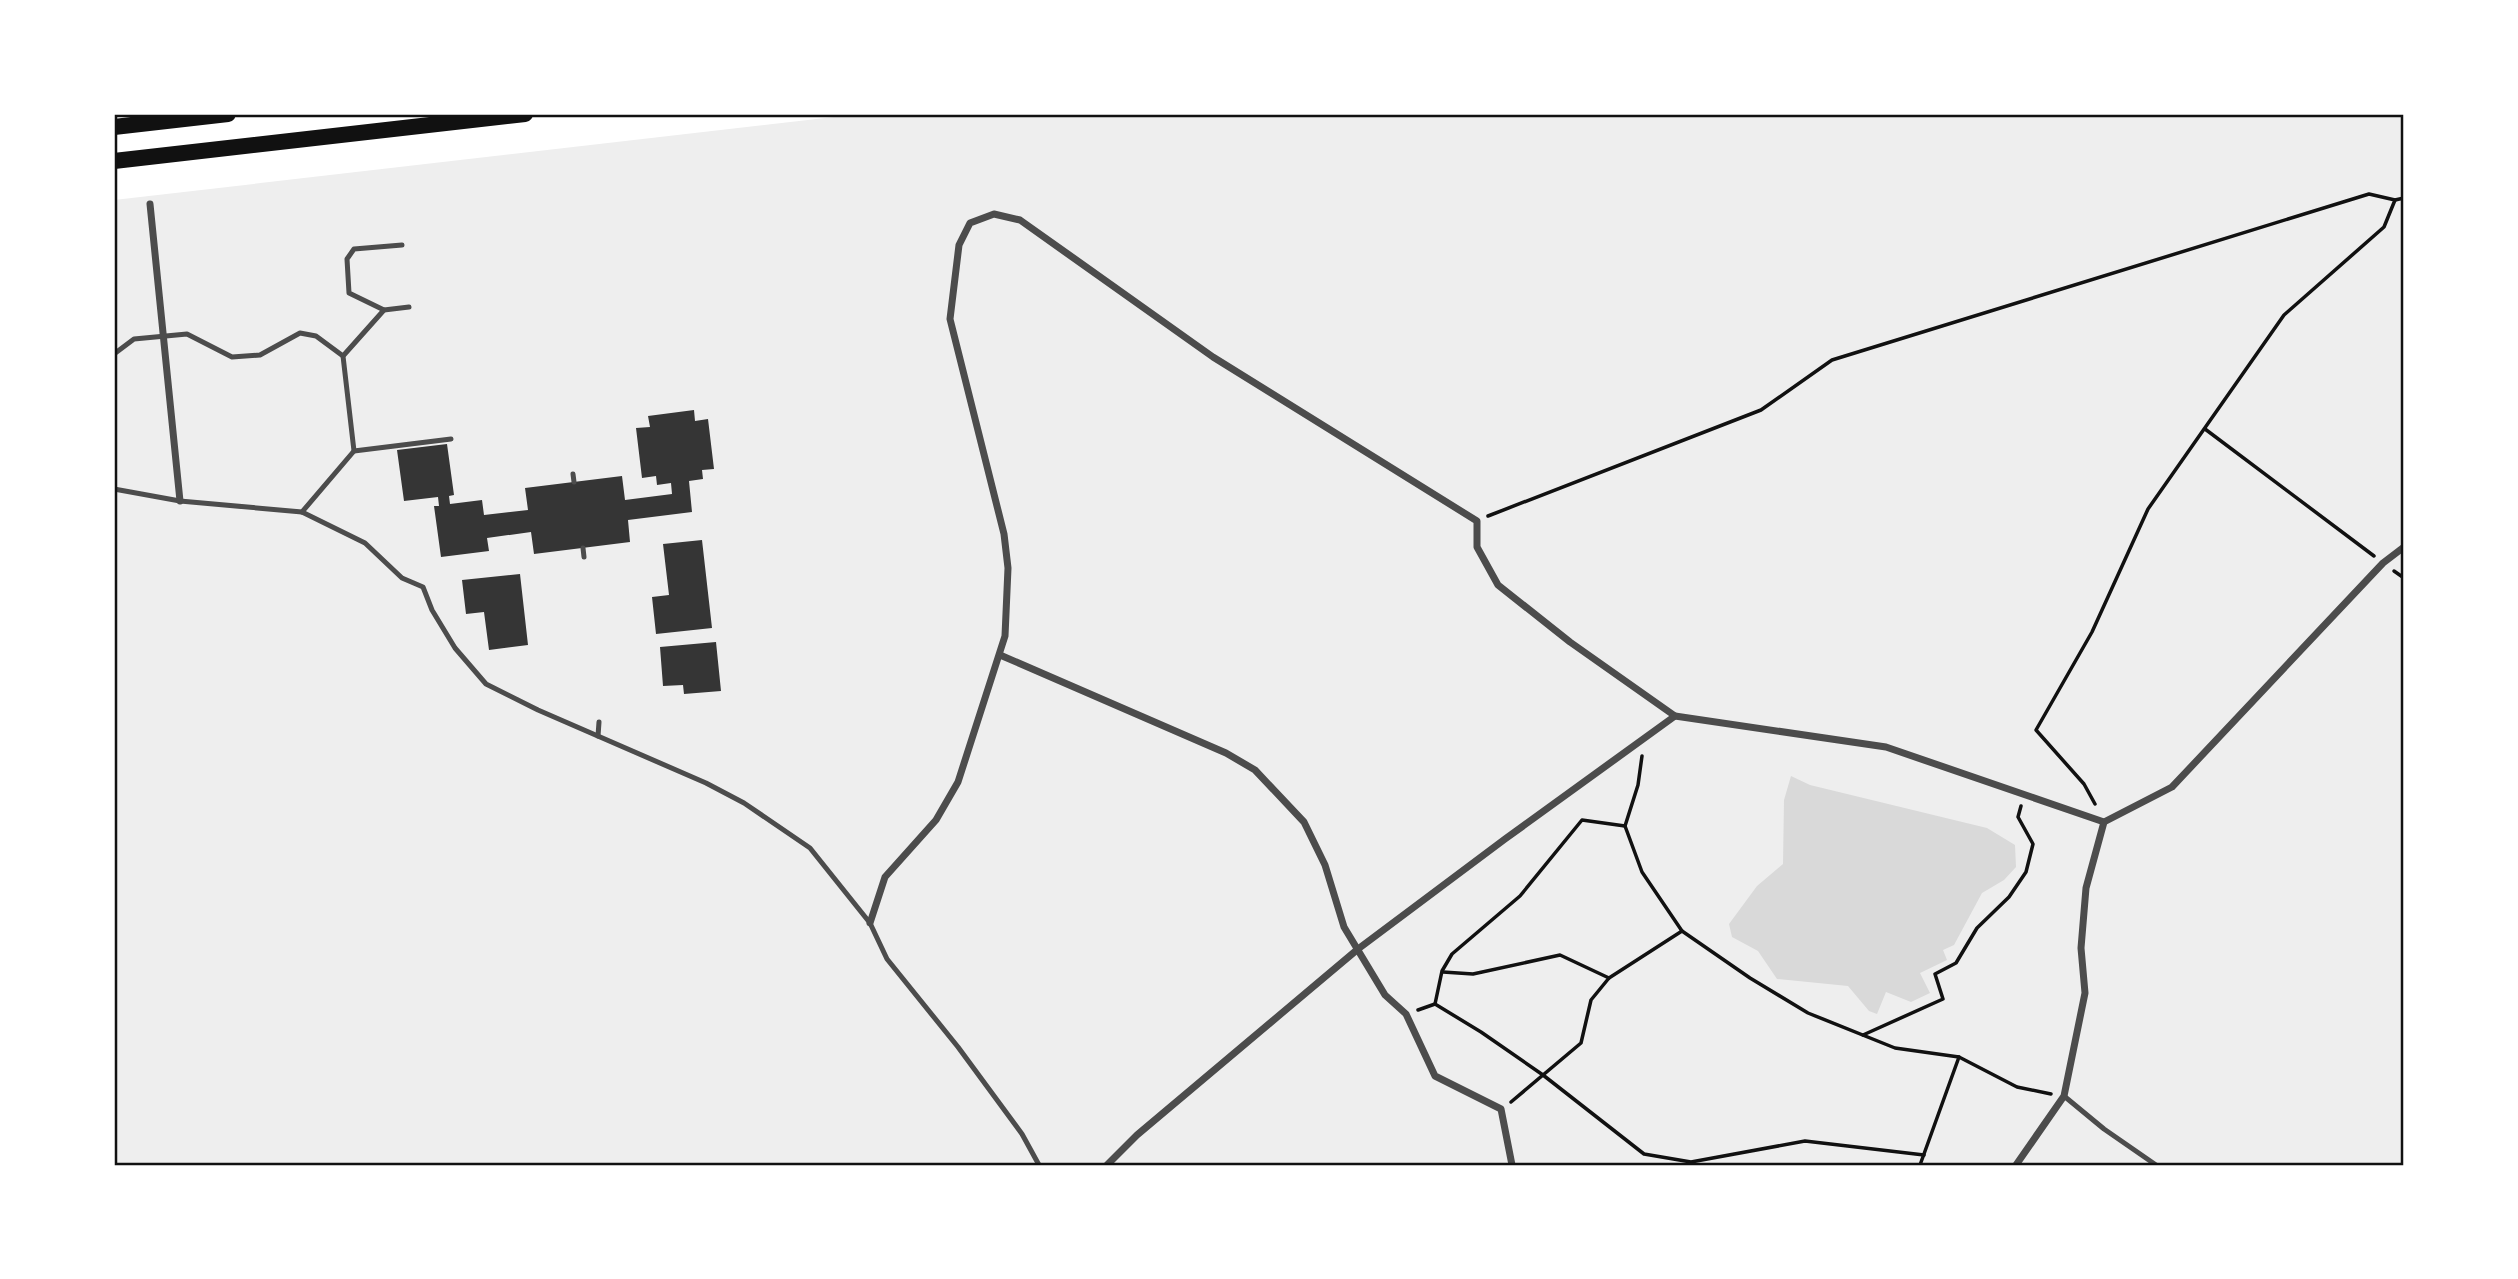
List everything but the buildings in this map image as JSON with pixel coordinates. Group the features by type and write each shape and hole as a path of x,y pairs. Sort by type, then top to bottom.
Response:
{"highway":[{"path":"114,127 229,114"},
{"path":"114,161 525,114"}],"street":[{"path":"150,204 180,501"},
{"path":"870,923 886,877 936,820 958,782 1005,636 1008,568 1004,534 950,319 959,245 970,223 993,214 1020,220 1213,356 1477,521 1477,547 1498,585 1570,642 1675,716 1886,747 2104,822 2172,787 2383,563 2404,547"},
{"path":"1000,654 1226,752 1255,770 1304,822 1325,865 1344,927 1385,995 1406,1014 1436,1076 1501,1110 1512,1165"},
{"path":"1107,1165 1138,1135 1358,950 1504,839 1675,716"},
{"path":"2016,1165 2064,1096 2085,993 2081,948 2086,888 2104,822"}],"lane":[{"path":"402,245 354,249 347,259 349,293 384,310 410,307"},
{"path":"343,356 384,310"},
{"path":"114,354 134,339 163,335 187,334 232,357 260,355 300,333 316,336 343,356 354,451"},
{"path":"302,512 354,451 451,439"},
{"path":"573,474 574,482"},
{"path":"114,489 180,501 302,512 365,543 402,578 423,587 432,610 455,648 486,684 706,783 744,803 810,848 870,923 887,959 958,1047 1022,1134 1039,1165"},
{"path":"583,548 584,557"},
{"path":"598,736 600,722"},
{"path":"2064,1096 2104,1129 2156,1165"}],"path":[{"path":"1477,521 1761,410 1832,360 2369,194 2395,200 2404,198"},
{"path":"2104,822 2084,785 2036,730 2092,632 2148,509 2284,315 2384,227 2395,200"},
{"path":"2205,429 2383,563"},
{"path":"1645,738 1638,785 1625,826 1642,872 1682,931 1750,978 1808,1013 1895,1048 1959,1057 2017,1087 2064,1096"},
{"path":"1863,1035 1943,999 1935,974 1956,963 1977,928 2009,897 2026,872 2033,844 2018,817 2024,794"},
{"path":"1435,1003 1442,971 1452,954 1520,895 1581,820 1625,826"},
{"path":"1501,1110 1581,1043 1591,1000 1609,978 1682,931"},
{"path":"1442,971 1472,974 1560,955 1609,978"},
{"path":"1406,1014 1435,1003"},
{"path":"1435,1003 1543,1075 1644,1154 1691,1162 1805,1141 1924,1155"},
{"path":"1920,1165 1959,1057"}],"shaded area":[{"path":"860,114 2404,114 2404,1165 114,1165 114,200"},
{"path":"1791,776 1810,785 1987,828 2015,845 2016,867 2004,880 1982,893 1954,945 1943,950 1947,960 1920,973 1930,993 1911,1002 1886,992 1877,1014 1869,1011 1848,986 1777,979 1758,951 1732,937 1729,924 1757,886 1783,864 1784,800"}]}
